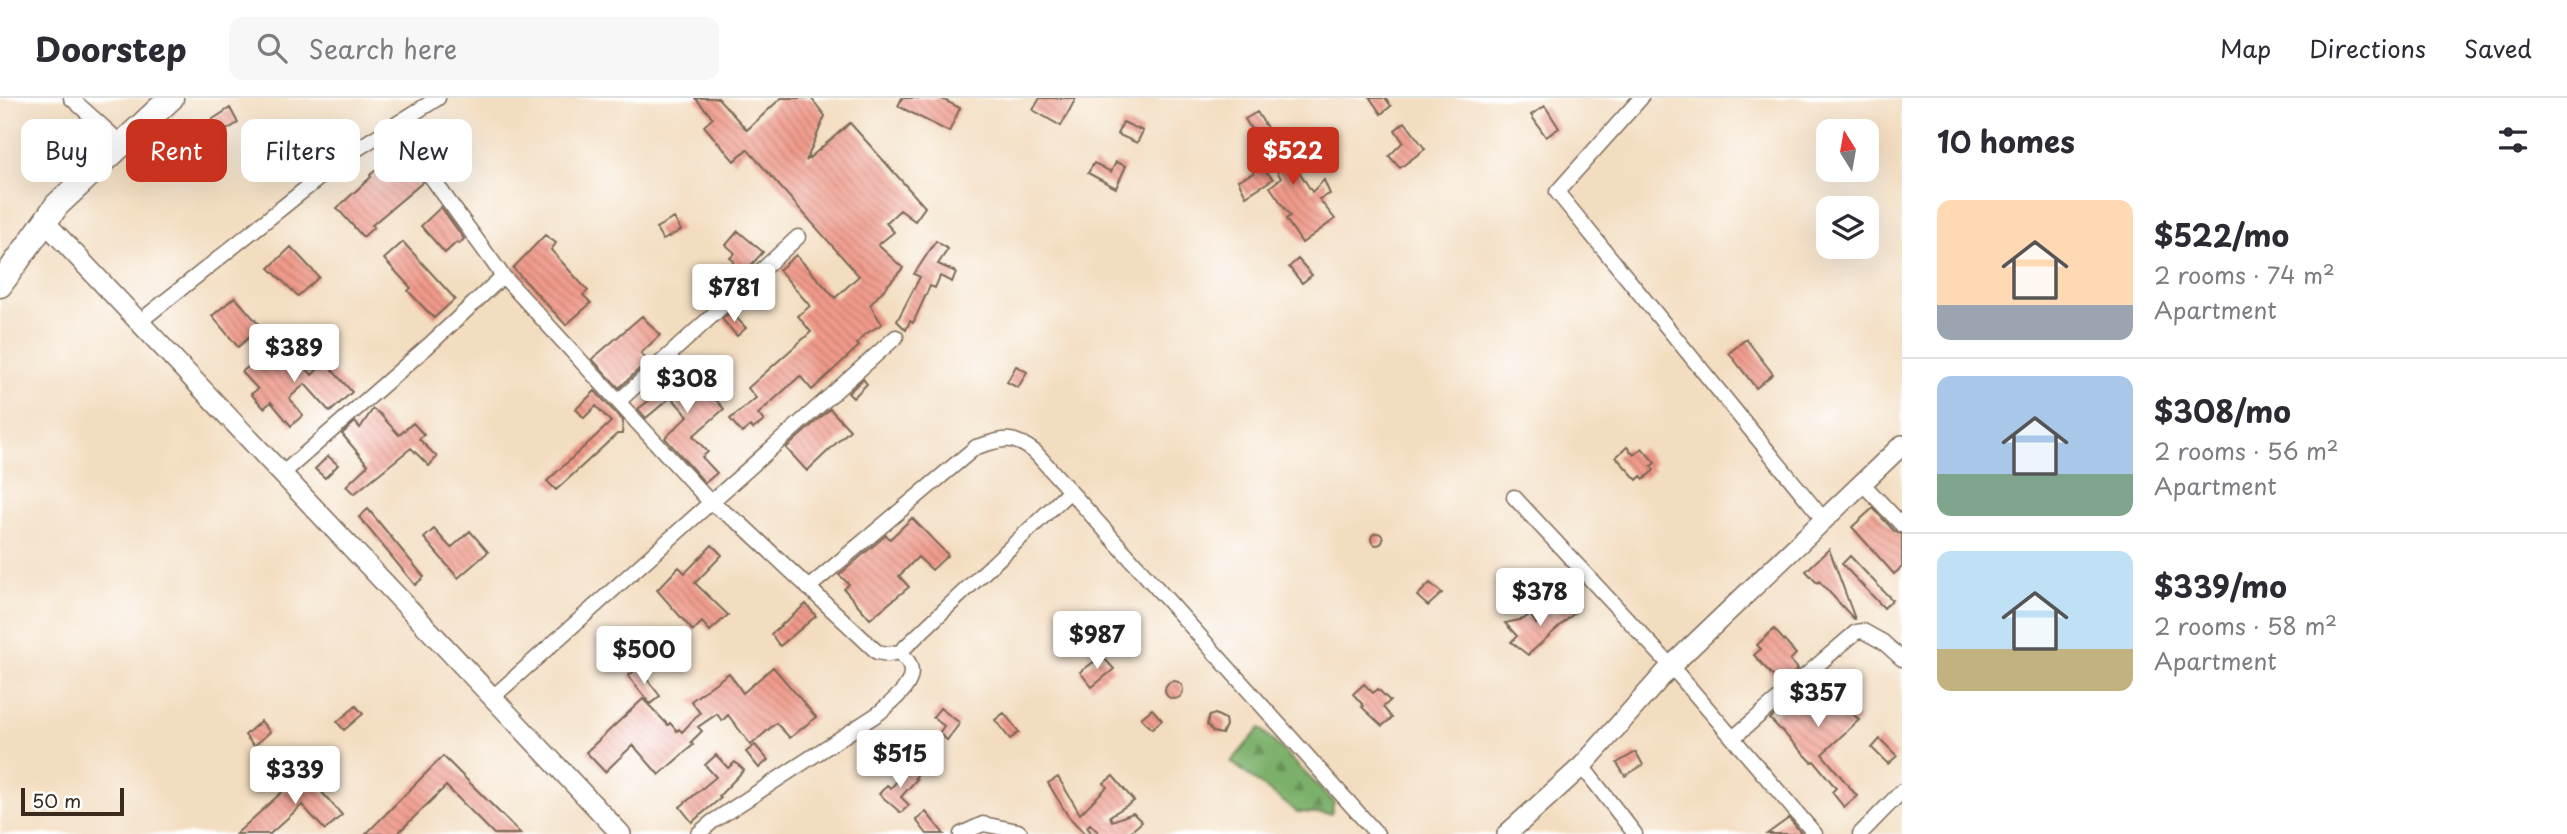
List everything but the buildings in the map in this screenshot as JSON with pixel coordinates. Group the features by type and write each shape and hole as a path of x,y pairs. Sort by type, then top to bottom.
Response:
{"highway":[{"path":"0,285 44,221 121,143 171,98"}],"street":[{"path":"71,98 121,143"},
{"path":"1641,98 1557,192 1824,520"},
{"path":"405,119 435,99"},
{"path":"138,323 349,155 374,139"},
{"path":"435,182 503,276 711,503 742,525 877,652 900,652 1070,491"},
{"path":"44,221 621,834"},
{"path":"619,401 798,237"},
{"path":"282,474 503,276"},
{"path":"493,697 896,337"},
{"path":"808,588 976,447 999,440 1019,439 1035,452 1377,834"},
{"path":"1507,834 1582,766 1671,666 1902,445"},
{"path":"1862,483 1902,525"},
{"path":"1514,497 1671,666 1815,834"},
{"path":"1733,738 1856,632 1863,631 1883,642 1902,659"},
{"path":"698,834 712,822 879,713 911,678 910,665 900,652"},
{"path":"1582,766 1635,834"},
{"path":"1860,834 1902,791"},
{"path":"961,834 982,824 1018,831 1021,834"}],"green space":[{"path":"1260,728 1334,802 1331,814 1297,812 1231,762"}]}
